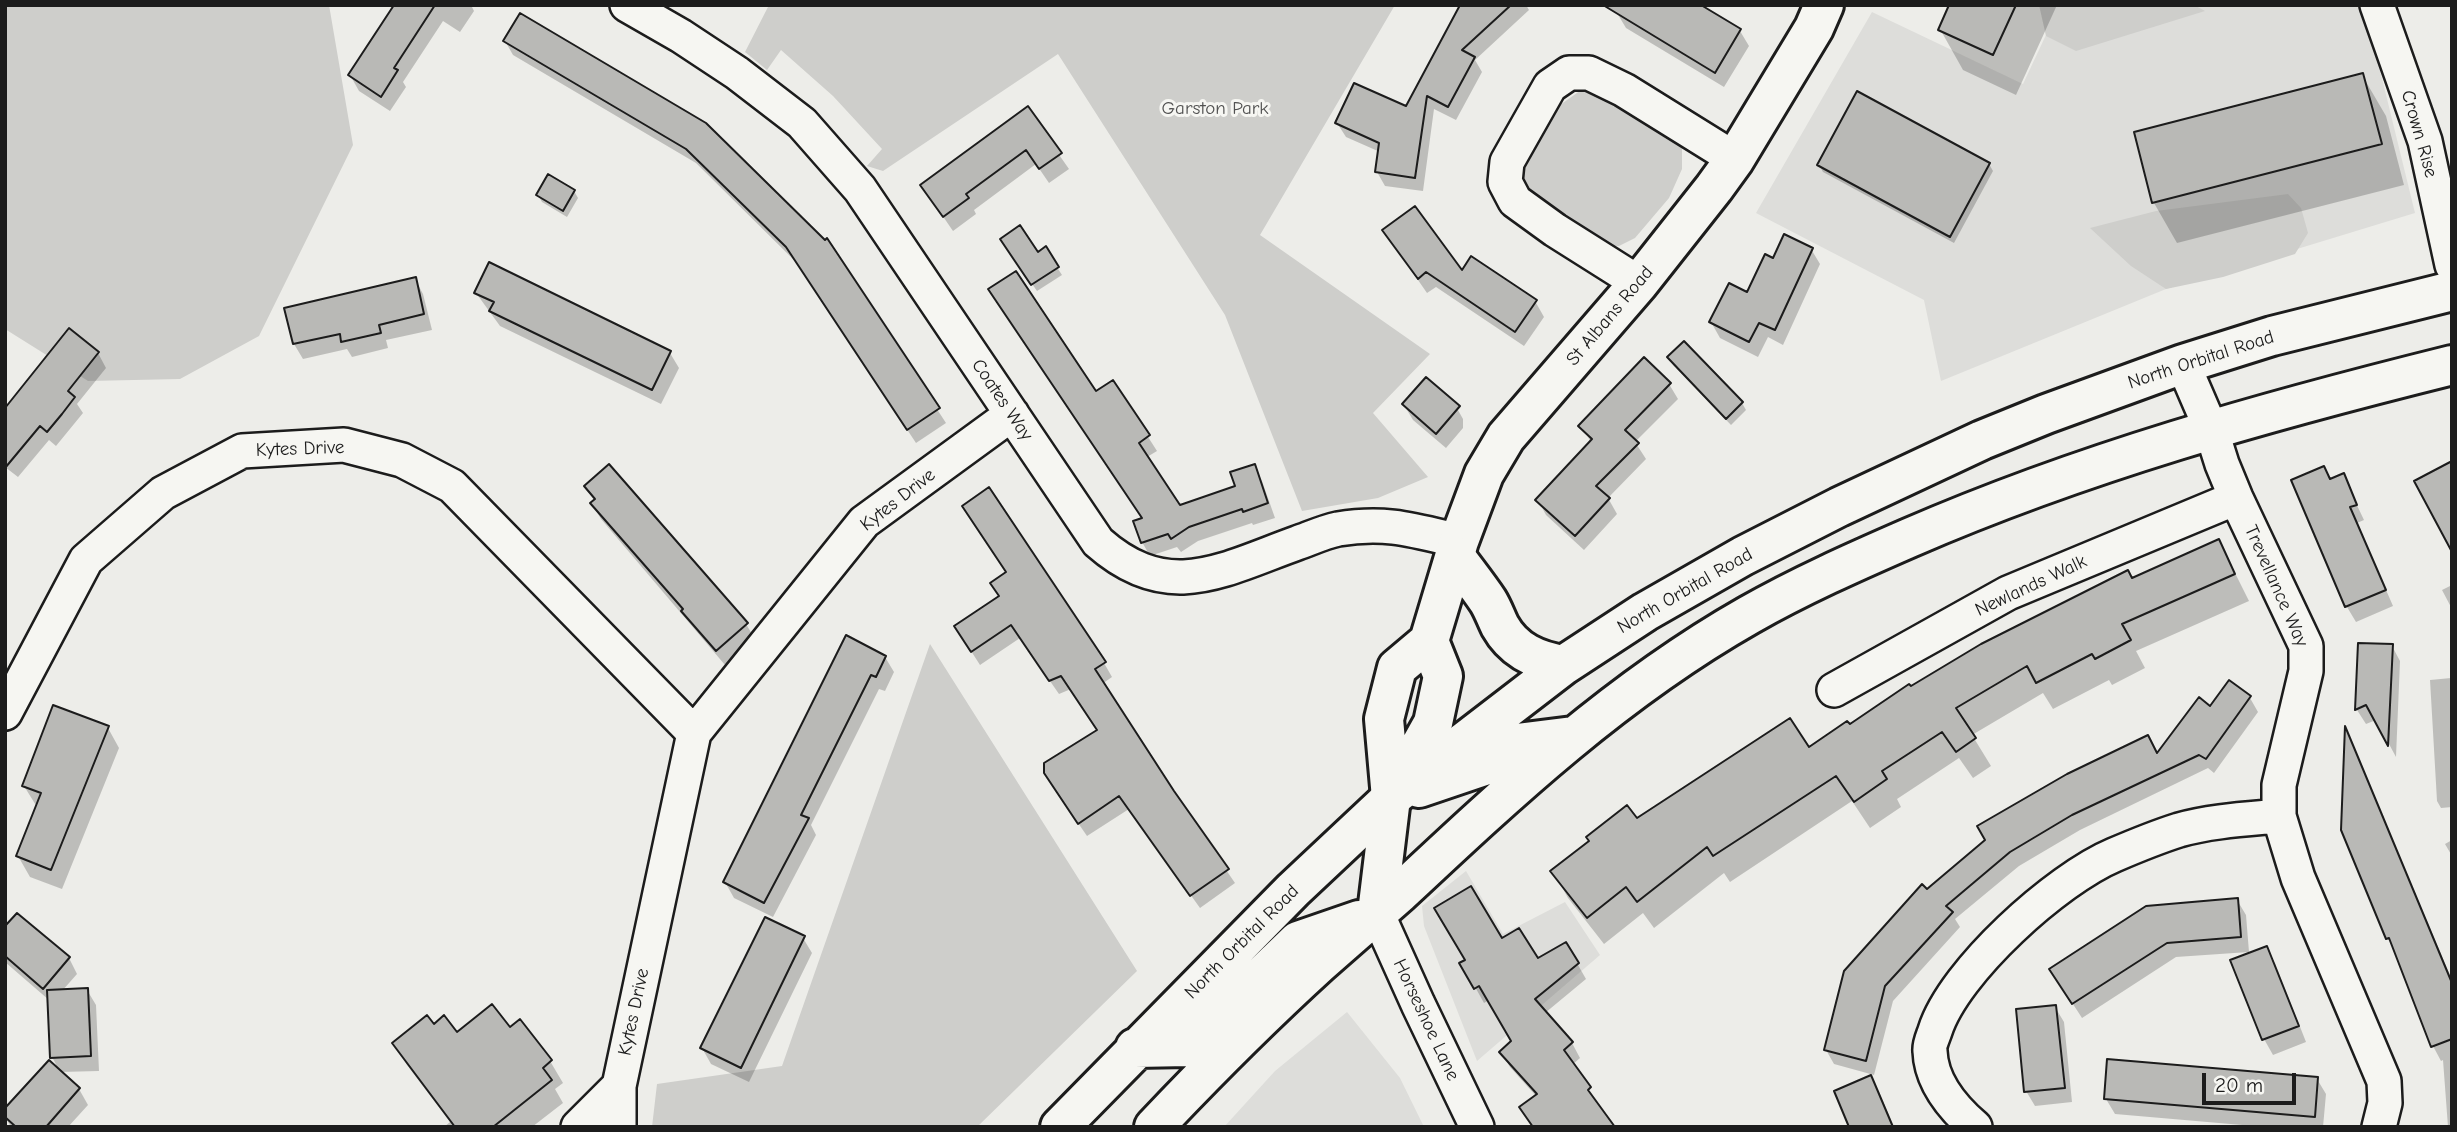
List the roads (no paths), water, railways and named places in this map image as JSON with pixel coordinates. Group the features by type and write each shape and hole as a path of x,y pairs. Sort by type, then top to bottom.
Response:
{"main road":[{"name":"St Albans Road","path":"1377,913 1391,798 1384,719 1397,668 1429,641 1457,549 1484,474 1506,437 1639,283 1735,159 1814,28 1824,5"},
{"name":"North Orbital Road","path":"1060,1127 1293,890 1391,798 1564,664 1666,600 1743,556 1839,507 1982,440 2046,414 2272,336 2452,291"},
{"path":"1154,1127 1317,966 1497,801 1573,736 1635,688 1750,614 1834,570 1981,507 2108,461 2211,429 2452,365"},
{"path":"1457,549 1502,629 1516,646 1529,656 1545,662 1564,664"},
{"path":"1391,798 1484,766 1517,743 1573,736"},
{"path":"1135,1048 1188,1047 1298,941 1377,913"}],"street":[{"name":"Coates Way","path":"627,5 737,73 802,123 860,189 1098,542 1114,555 1131,566 1154,574 1186,578 1209,575 1334,530 1368,525 1390,525 1457,549"},
{"name":"Crown Rise","path":"2377,5 2425,141 2452,265"},
{"path":"1639,283 1555,230 1515,201 1505,182 1507,162 1550,86 1569,74 1589,74 1623,90 1735,159"},
{"name":"Trevellance Way","path":"2183,365 2211,429 2236,498 2306,646 2306,671 2279,785 2279,816 2298,878 2384,1081 2385,1102 2379,1127"},
{"name":"Kytes Drive","path":"619,1127 619,1086 694,733 864,522 1012,414"},
{"name":"Kytes Drive","path":"5,713 86,560 163,493 242,451 344,445 402,460 452,486 694,733"},
{"name":"Newlands Walk","path":"1834,690 2008,593 2236,498"},
{"path":"1975,1127 1954,1108 1935,1074 1929,1049 1939,1019 1960,986 2008,930 2060,887 2112,855 2181,829 2279,816"},
{"name":"Horseshoe Lane","path":"1377,913 1477,1127"},
{"path":"578,1127 619,1086"}],"park label":[{"name":"Garston Park","path":"1215,109"}]}
